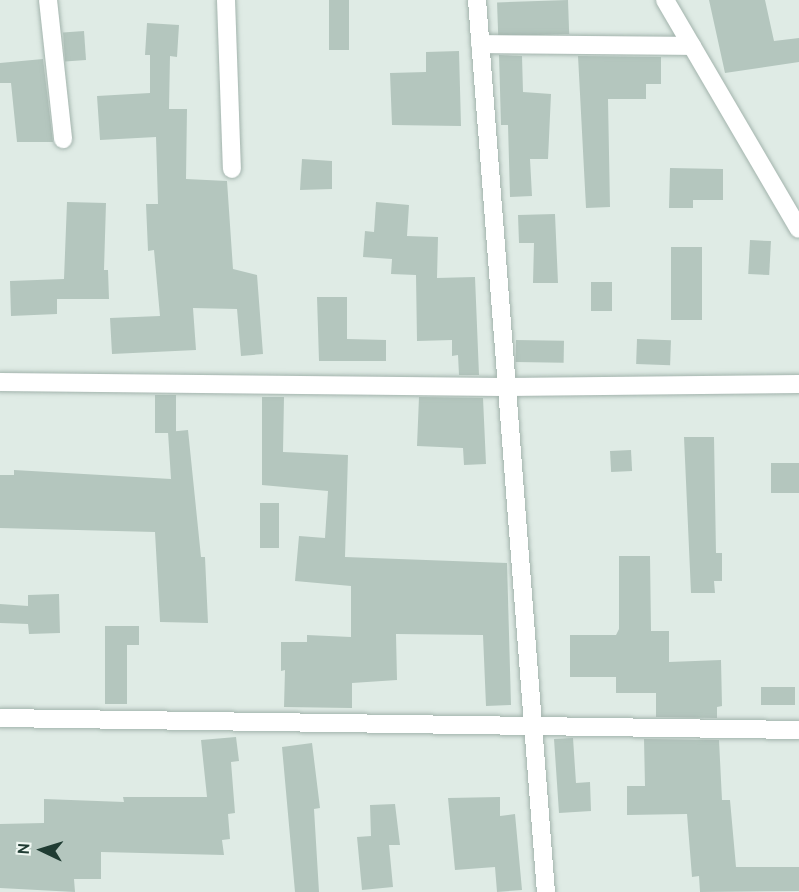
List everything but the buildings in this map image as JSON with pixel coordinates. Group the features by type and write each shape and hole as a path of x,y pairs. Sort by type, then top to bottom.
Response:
{"street":[{"path":"48,0 63,139"},
{"path":"226,0 232,169"},
{"path":"477,0 546,892"},
{"path":"665,0 799,229"},
{"path":"480,44 692,46"},
{"path":"0,382 507,387 799,384"},
{"path":"0,718 533,728 799,730"}]}
